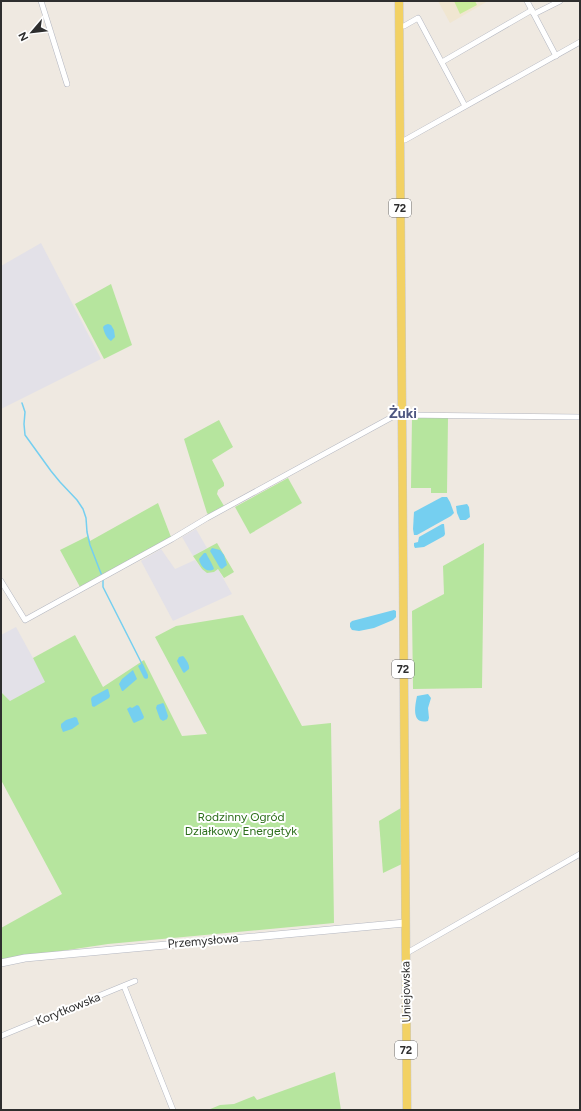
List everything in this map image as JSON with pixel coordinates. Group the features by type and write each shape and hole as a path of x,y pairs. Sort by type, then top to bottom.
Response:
{"main road":[{"name":"72","path":"399,1 405,923"},
{"name":"Uniejowska","path":"405,923 407,1110"},
{"name":"Przemysłowa","path":"1,963 32,957 405,923"}],"street":[{"path":"41,1 67,84"},
{"path":"527,1 556,56"},
{"path":"442,62 533,12 560,1"},
{"path":"399,26 404,26 418,18 465,106"},
{"path":"400,140 405,140 580,42"},
{"path":"1,581 25,620 172,539 207,518 394,416 580,417"},
{"path":"405,954 580,854"},
{"name":"Korytkowska","path":"1,1036 135,981"},
{"path":"124,986 173,1110"}],"shaded area":[{"path":"438,1 488,1 450,23"},
{"path":"41,243 101,359 1,409 1,266"},
{"path":"196,529 207,548 193,556 182,537"},
{"path":"161,549 175,569 195,560 202,569 214,572 218,569 232,594 173,621 141,561"},
{"path":"16,627 46,682 10,701 1,692 1,635"}],"green space":[{"path":"454,1 475,1 477,5 460,14"},
{"path":"111,284 132,345 104,359 75,304"},
{"path":"412,417 448,418 447,493 431,493 431,488 411,488"},
{"path":"219,420 233,447 212,460 224,483 224,486 218,490 217,494 224,506 209,515 207,513 184,439"},
{"path":"288,478 302,503 250,534 235,507"},
{"path":"158,503 171,537 80,587 60,550 88,536 90,541"},
{"path":"217,543 234,572 224,578 218,569 214,572 207,573 202,569 193,556"},
{"path":"484,543 482,688 413,689 412,611 444,594 443,566"},
{"name":"Rodzinny Ogród Działkowy Energetyk","path":"243,615 302,726 331,723 334,923 108,944 1,960 1,928 62,894 1,780 1,692 10,701 45,682 33,658 75,635 103,687 144,660 182,736 207,734 155,637 176,626"},
{"path":"401,808 404,863 383,873 379,821"},
{"path":"335,1072 341,1110 208,1110 220,1105 234,1104 254,1096 257,1100"}],"water":[{"path":"108,324 111,325 114,330 115,337 111,341 107,337 103,327"},
{"path":"442,497 447,497 454,513 417,535 414,535 414,512"},
{"path":"467,504 469,507 470,517 466,520 460,520 456,506"},
{"path":"444,524 444,536 424,547 415,548 414,543 418,542 419,537"},
{"path":"212,548 220,550 224,555 227,565 222,569 210,551"},
{"path":"204,553 206,553 214,569 209,571 206,570 201,564 199,559"},
{"path":"394,610 396,611 396,617 393,620 374,628 359,631 352,630 350,627 350,623 352,621"},
{"path":"183,656 188,662 189,667 189,669 184,673 177,661 179,657"},
{"path":"143,664 148,675 148,678 146,679 138,666"},
{"path":"133,670 137,679 122,691 119,684 122,679"},
{"path":"107,689 110,696 109,698 94,707 92,706 92,697"},
{"path":"428,694 431,698 428,708 428,721 419,720 415,714 417,696"},
{"path":"163,703 168,716 167,719 163,721 160,719 156,708 157,705"},
{"path":"137,705 139,706 144,717 143,719 134,723 127,709"},
{"path":"75,717 77,718 79,724 72,729 63,732 61,724 66,720"}],"waterway":[{"path":"22,403 25,412 25,435 51,471 77,500 83,509 86,518 90,545 102,576"},
{"path":"103,579 103,587 142,664"}],"district":[{"name":"Żuki","path":"403,413"}]}
